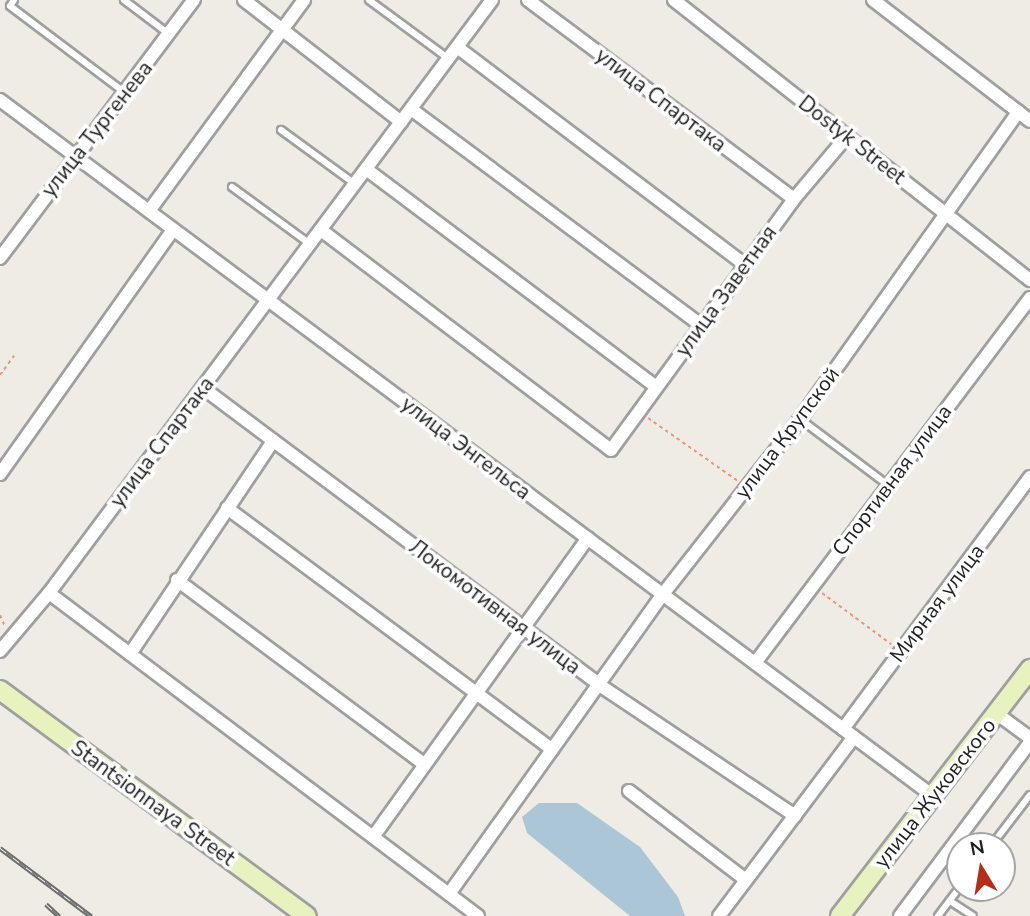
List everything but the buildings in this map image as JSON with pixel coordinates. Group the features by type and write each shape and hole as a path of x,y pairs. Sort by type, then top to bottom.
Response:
{"street":[{"name":"улица Тургенева","path":"0,258 60,175 78,158 194,0"},
{"path":"244,0 401,122"},
{"path":"149,211 304,0"},
{"name":"улица Спартака","path":"0,651 49,593 492,0"},
{"name":"улица Спартака","path":"528,0 794,199"},
{"name":"Dostyk Street","path":"674,0 1030,280"},
{"path":"873,0 1030,121"},
{"path":"457,47 745,265"},
{"name":"улица Энгельса","path":"1,103 933,796"},
{"path":"411,110 701,325"},
{"name":"улица Крупской","path":"449,894 663,594 800,419 1018,112"},
{"name":"улица Заветная","path":"321,230 611,450 794,199 847,136"},
{"path":"366,169 656,387"},
{"path":"0,474 173,230"},
{"name":"Спортивная улица","path":"755,663 1030,298"},
{"name":"Локомотивная улица","path":"203,388 598,684 795,816"},
{"path":"130,654 174,595 177,580 274,441"},
{"name":"Мирная улица","path":"719,916 795,816 901,651 1030,477"},
{"path":"227,508 474,696 552,749"},
{"path":"373,837 588,538"},
{"path":"177,580 425,765"},
{"path":"49,593 478,916"},
{"name":"улица Жуковского","path":"840,916 1030,669"},
{"name":"Stantsionnaya Street","path":"0,690 307,916"},
{"path":"900,916 1030,740 996,713"},
{"path":"629,791 746,880"}],"lane":[{"path":"14,0 10,6 126,93"},
{"path":"124,0 169,34"},
{"path":"369,0 449,59"},
{"path":"281,130 355,184"},
{"path":"232,187 310,244"},
{"path":"800,419 888,485"},
{"path":"1002,832 1030,795"},
{"path":"938,916 949,902"},
{"path":"952,902 973,916"}],"path":[{"path":"0,375 15,356"},
{"path":"638,411 747,487"},
{"path":"813,586 901,651"}],"water":[{"path":"539,803 577,803 640,847 678,897 685,916 630,916 527,833 522,817"}],"railway":[{"path":"0,848 91,916"},
{"path":"46,904 59,916"}]}
